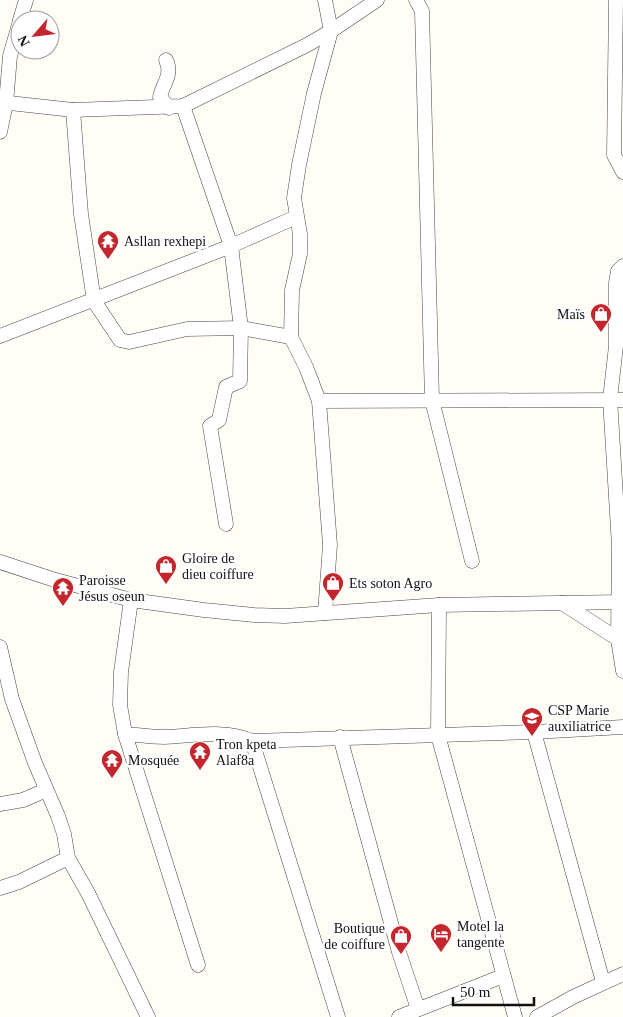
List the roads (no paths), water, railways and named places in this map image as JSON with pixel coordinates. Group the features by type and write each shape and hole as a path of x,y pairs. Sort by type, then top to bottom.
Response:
{"street":[{"path":"324,613 330,545 319,401 306,367 291,337 292,290 300,254 300,234 294,198 314,93 331,31 325,0"},
{"path":"3,102 73,110 183,106 307,45 377,0"},
{"path":"416,0 422,10 432,400 472,561"},
{"path":"616,0 614,155 623,172"},
{"path":"0,132 10,56"},
{"path":"166,60 170,67 160,98 169,108"},
{"path":"183,106 231,246 241,328 240,381 226,387 219,420 210,426 226,524"},
{"path":"73,110 81,214 94,301 120,340 129,342 187,329 241,328 291,337"},
{"path":"0,336 94,301 231,246 296,217"},
{"path":"623,266 618,271 616,283 616,399 621,602 618,639 623,671"},
{"path":"319,401 616,399"},
{"path":"0,562 52,579 131,600 254,615 285,616 438,605 621,602"},
{"path":"131,600 121,672 120,705 125,734 198,965"},
{"path":"561,603 618,639"},
{"path":"438,605 438,734 515,1017"},
{"path":"0,648 12,699 46,790 58,816 64,834 68,858 88,893 148,1017"},
{"path":"125,734 161,737 227,734 241,736 252,741 534,732 623,727"},
{"path":"534,732 603,982"},
{"path":"340,737 399,952 418,1010"},
{"path":"252,741 338,1017"},
{"path":"0,804 23,800 46,790"},
{"path":"0,888 19,882 68,858"},
{"path":"537,1017 603,982 623,974"},
{"path":"399,1017 503,976"}],"place":[{"name":"Asllan rexhepi","path":"108,260"},
{"name":"Maïs","path":"601,333"},
{"name":"Gloire de dieu coiffure","path":"166,585"},
{"name":"Ets soton Agro","path":"333,602"},
{"name":"Paroisse Jésus oseun","path":"63,607"},
{"name":"CSP Marie auxiliatrice","path":"532,737"},
{"name":"Tron kpeta Alaf8a","path":"200,771"},
{"name":"Mosquée","path":"112,779"},
{"name":"Motel la tangente","path":"441,953"},
{"name":"Boutique de coiffure","path":"401,955"}]}
